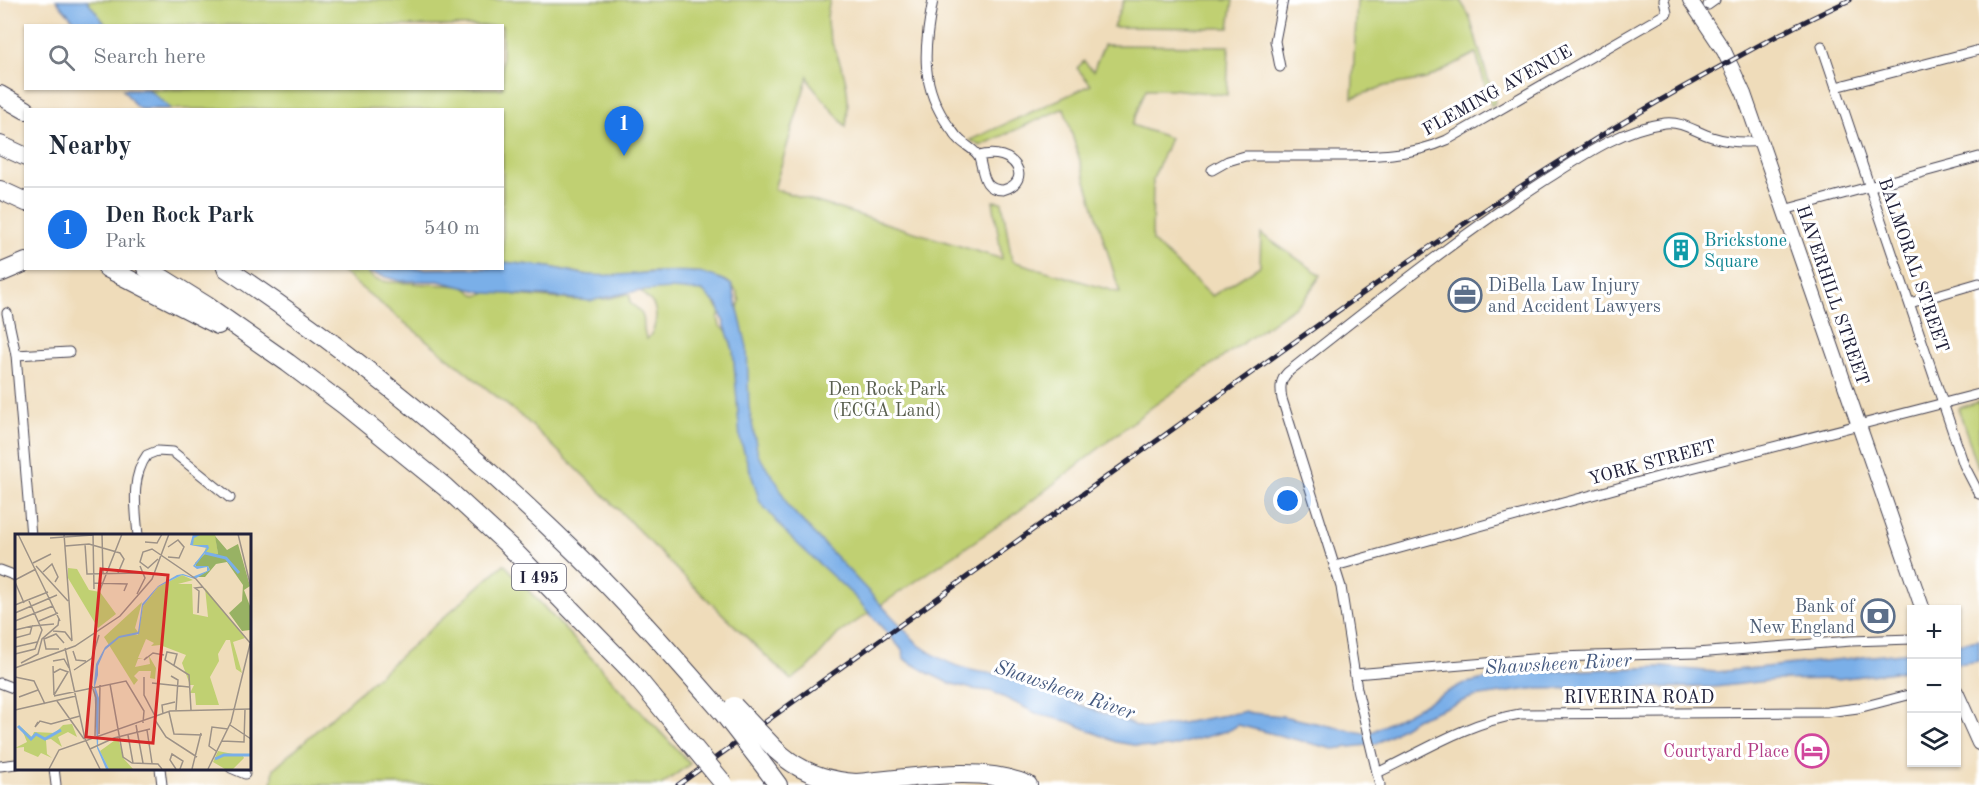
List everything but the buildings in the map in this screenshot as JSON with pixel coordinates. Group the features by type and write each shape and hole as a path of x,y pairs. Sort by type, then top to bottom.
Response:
{"highway":[{"path":"0,95 24,109"},
{"path":"0,145 24,156"},
{"path":"0,190 24,201"},
{"path":"0,273 24,263"},
{"path":"111,270 186,309 259,342"},
{"name":"I 495","path":"149,270 259,342 344,405 444,487 509,546 631,671 725,785"},
{"name":"I 495","path":"229,270 272,299 392,389 531,509 647,627 690,659 728,710"},
{"path":"247,270 272,299"},
{"path":"728,710 789,760 821,777 856,783 977,774 1012,779 1029,785"},
{"path":"728,710 778,785"}],"main road":[{"name":"HAVERHILL STREET","path":"1690,0 1731,64 1761,141 1922,605"},
{"path":"1961,703 1979,743"}],"street":[{"path":"933,0 925,56 930,90 935,105 952,131 979,156 984,180 991,188 1003,190 1015,183 1018,177 1018,167 1014,161 1005,155 991,152 979,156"},
{"path":"1280,67 1275,41 1283,0"},
{"name":"FLEMING AVENUE","path":"1212,170 1228,161 1245,156 1367,156 1401,154 1429,148 1447,140 1667,13 1664,0"},
{"name":"BALMORAL STREET","path":"1822,46 1964,465 1979,494"},
{"path":"1836,87 1979,50"},
{"path":"1380,785 1362,712 1345,605 1281,394 1281,382 1288,372 1421,267 1498,211 1613,139 1672,122 1712,137 1745,142 1761,141"},
{"path":"1784,210 1979,157"},
{"path":"1910,303 1979,283"},
{"path":"7,313 16,355 31,534"},
{"path":"16,355 69,352"},
{"name":"YORK STREET","path":"1335,566 1594,494 1979,394"},
{"path":"138,534 135,497 138,474 147,455 156,451 173,452 230,498"},
{"path":"0,570 15,576"},
{"path":"1355,674 1557,657 1696,653 1851,641 1907,639"},
{"path":"0,683 15,689"},
{"name":"RIVERINA ROAD","path":"1377,773 1467,727 1514,715 1827,712 1858,708 1907,695"},
{"path":"0,766 15,764"},
{"path":"54,770 56,785"},
{"path":"160,770 162,785"},
{"path":"236,770 245,774"}],"green space":[{"name":"Den Rock Park (ECGA Land)","path":"86,0 830,0 828,29 846,85 848,106 846,127 811,84 808,76 774,189 1002,259 993,201 1002,202 1012,261 1120,293 1064,108 980,146 970,140 1091,85 1077,68 1084,61 1093,71 1104,45 1229,46 1227,95 1171,89 1146,89 1132,125 1170,138 1153,179 1152,241 1212,296 1260,266 1261,234 1321,275 1304,300 1152,407 1015,514 838,634 810,666 791,680 527,421 339,270 366,271 374,279 388,282 463,286 477,296 493,290 516,295 573,300 607,299 627,294 630,296 630,303 643,317 647,339 654,328 656,314 653,304 641,290 701,287 721,311 718,318 720,326 730,333 740,301 737,292 728,282 700,272 648,272 628,276 594,276 550,267 504,262 504,108 170,108 149,90 504,90 504,24 105,24"},
{"path":"1124,0 1233,0 1229,28 1113,27"},
{"path":"1357,0 1460,0 1469,15 1495,103 1491,106 1476,53 1426,79 1385,86 1352,98"},
{"path":"1979,402 1979,466 1978,467 1958,408"},
{"path":"504,564 690,764 661,785 272,785 274,768"}],"water":[{"path":"56,0 87,0 105,24 77,24"},
{"path":"124,90 149,90 170,108 138,108"},
{"name":"Shawsheen River","path":"504,262 608,276 682,271 716,277 732,285 747,347 749,407 758,455 778,484 788,506 919,645 929,652 957,666 999,674 1148,729 1242,712 1282,716 1368,734 1462,684 1513,673 1662,667 1716,672 1907,652 1907,670 1837,679 1776,680 1715,687 1530,689 1473,697 1416,719 1376,744 1333,749 1238,725 1230,730 1169,747 1151,748 1116,742 1070,722 1038,714 991,691 949,683 904,659 903,651 855,597 789,536 760,502 740,439 733,350 718,305 702,291 669,289 630,292 590,301 487,293 438,281 400,281 365,270 504,270"},
{"path":"1979,640 1979,661 1961,663 1961,643"}],"railway":[{"path":"678,785 1281,351 1449,234 1621,123 1785,31 1850,0"}],"place":[{"name":"Den Rock Park","path":"624,156"},
{"name":"Brickstone Square","path":"1681,250"},
{"name":"DiBella Law Injury and Accident Lawyers","path":"1465,295"},
{"name":"Bank of New England","path":"1878,616"},
{"name":"Courtyard Place","path":"1812,751"}]}
